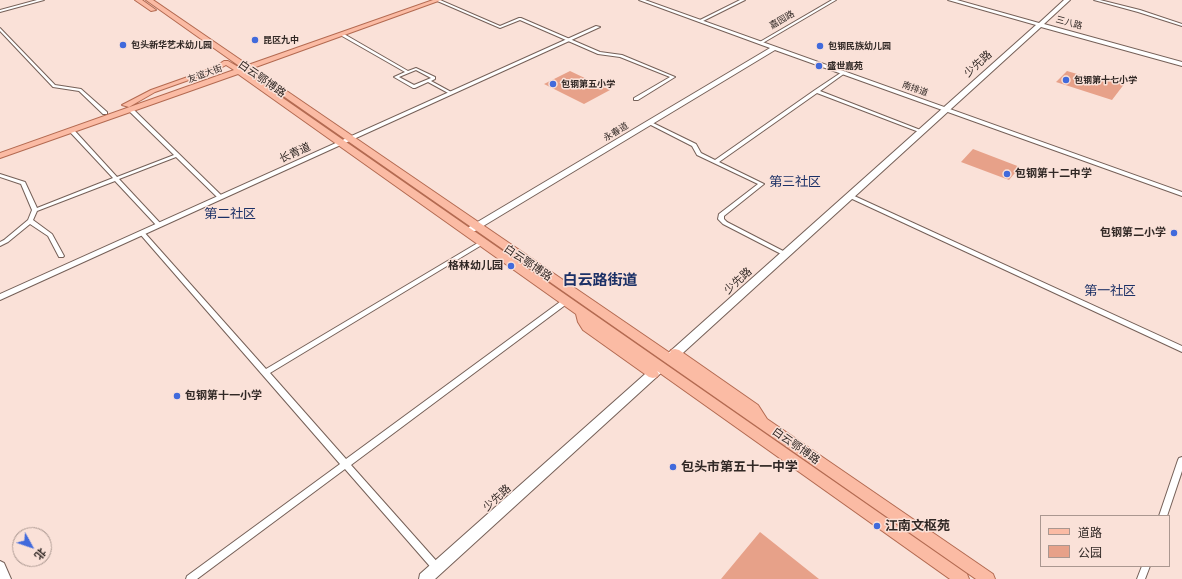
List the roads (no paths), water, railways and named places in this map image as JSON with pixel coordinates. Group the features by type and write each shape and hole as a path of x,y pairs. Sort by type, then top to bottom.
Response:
{"main road":[{"name":"白云鄂博路","path":"138,0 239,68 286,95 345,141 472,229 754,408 763,424 988,579"},
{"name":"白云鄂博路","path":"149,0 307,119 386,165 472,229 484,242 581,312 583,322 587,327 656,370 962,579"},
{"name":"友谊大街","path":"0,156 72,131 128,107 426,0"},
{"name":"友谊大街","path":"239,68 346,33 438,0"},
{"name":"三八路","path":"951,0 1182,64"},
{"name":"少先路","path":"425,579 1066,0"},
{"path":"286,95 285,88 262,72 262,69 346,33"},
{"path":"128,107 158,104 232,77 241,76 239,68"},
{"name":"友谊大街","path":"0,150 105,113 128,107"}],"street":[{"path":"0,11 42,0"},
{"path":"438,0 500,27 520,19 599,53 621,56 673,77 636,99"},
{"name":"南排道","path":"641,0 1182,194"},
{"path":"700,21 743,0"},
{"name":"嘉园路","path":"760,43 834,0"},
{"path":"1096,0 1139,11 1182,25"},
{"name":"长青道","path":"0,297 598,27"},
{"path":"0,29 54,86 80,90 105,113"},
{"path":"346,33 408,72"},
{"name":"永春道","path":"472,229 774,48"},
{"path":"416,69 434,78 414,87 396,77 408,72 416,69"},
{"path":"716,162 843,72"},
{"path":"428,81 451,94"},
{"path":"816,91 921,131"},
{"path":"128,107 220,197"},
{"path":"649,123 696,147 696,153 762,184 721,215 721,219 725,223 785,254"},
{"path":"72,131 159,225"},
{"path":"0,244 6,241 30,221 35,210 177,155"},
{"path":"0,175 23,183 35,210"},
{"path":"850,196 1182,350"},
{"path":"30,221 50,235 61,256"},
{"path":"142,233 437,568"},
{"path":"265,373 484,242"},
{"path":"190,579 566,301"},
{"path":"1163,515 1182,460"},
{"path":"0,567 5,579"},
{"path":"1141,579 1146,567"}],"place":[{"name":"昆区九中","path":"255,40"},
{"name":"包头新华艺术幼儿园","path":"123,45"},
{"name":"包钢民族幼儿园","path":"820,46"},
{"name":"盛世嘉苑","path":"819,66"},
{"name":"包钢第十七小学","path":"1066,80"},
{"name":"包钢第五小学","path":"553,84"},
{"name":"包钢第十二中学","path":"1007,174"},
{"name":"包钢第二小学","path":"1174,233"},
{"name":"格林幼儿园","path":"511,266"},
{"name":"包钢第十一小学","path":"177,396"},
{"name":"包头市第五十一中学","path":"673,467"},
{"name":"江南文枢苑","path":"877,526"}],"district":[{"name":"第三社区","path":"795,182"},
{"name":"第二社区","path":"230,214"},
{"name":"白云路街道","path":"600,280"},
{"name":"第一社区","path":"1110,291"}]}
